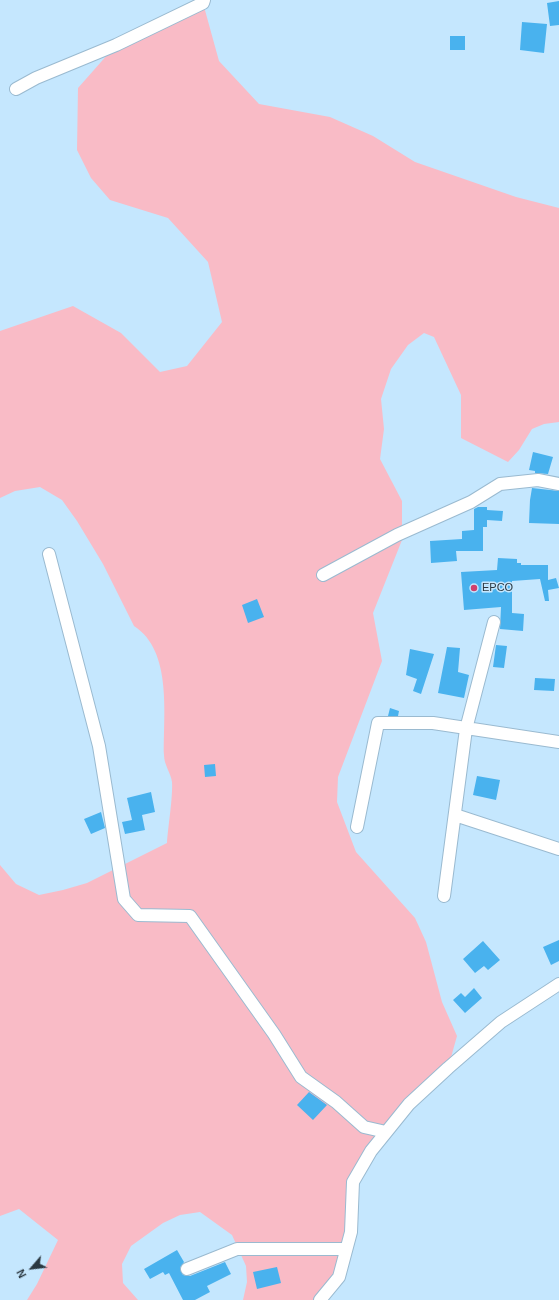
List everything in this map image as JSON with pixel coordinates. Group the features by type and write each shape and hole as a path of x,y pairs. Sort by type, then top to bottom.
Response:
{"street":[{"path":"16,88 36,78 123,42 203,3 204,0"},
{"path":"323,575 397,535 471,502 500,484 538,480 559,484"},
{"path":"49,554 99,746 124,899 138,915 190,916 274,1034 301,1077 336,1102 364,1128 386,1132"},
{"path":"444,896 466,729 494,622"},
{"path":"357,827 378,723 433,723 559,742"},
{"path":"455,815 559,849"},
{"path":"320,1300 339,1277 350,1232 353,1182 371,1151 409,1104 501,1022 559,984"},
{"path":"187,1268 237,1249 346,1249"}],"shaded area":[{"path":"203,3 219,61 259,104 330,117 373,136 415,162 516,197 559,208 559,422 544,424 532,429 519,450 508,462 461,438 461,395 434,337 424,333 408,345 391,369 381,399 384,429 380,459 402,501 402,540 373,613 382,661 338,777 337,802 356,852 415,918 426,942 442,1002 457,1036 448,1068 409,1104 353,1182 339,1277 320,1300 243,1300 247,1282 246,1266 232,1235 200,1212 180,1215 163,1223 131,1246 122,1264 123,1283 138,1300 27,1300 37,1284 58,1240 19,1209 0,1216 0,865 16,884 39,895 87,883 167,843 172,782 164,759 163,685 155,651 146,637 134,626 103,564 77,521 62,500 40,487 15,491 0,498 0,331 73,306 121,333 160,372 187,366 222,322 208,262 168,218 110,200 91,178 77,150 78,88 116,45"}],"building":[{"path":"559,1 559,25 550,26 547,3"},
{"path":"522,22 547,24 544,53 520,50"},
{"path":"450,36 465,36 465,50 450,50"},
{"path":"533,452 553,457 548,474 535,473 535,471 529,470"},
{"path":"532,488 559,491 559,524 529,523"},
{"path":"478,507 487,507 487,510 503,511 502,521 487,520 487,527 483,527 483,551 456,551 457,561 431,563 430,541 462,539 462,531 474,530 474,509"},
{"path":"498,558 517,559 517,563 521,563 521,565 548,565 548,580 556,578 559,588 548,590 549,601 545,601 540,579 512,581 512,613 524,614 523,631 500,629 501,607 464,610 461,572 497,570"},
{"path":"257,599 264,617 248,623 242,605"},
{"path":"496,645 507,646 504,668 493,667"},
{"path":"447,647 460,648 458,672 469,675 464,698 438,693"},
{"path":"410,649 434,654 421,694 413,691 417,679 406,675"},
{"path":"535,678 555,679 554,691 534,690"},
{"path":"390,708 399,711 398,716 388,716"},
{"path":"215,764 216,776 205,777 204,765"},
{"path":"477,776 500,780 496,800 473,795"},
{"path":"151,792 155,812 142,815 145,830 125,834 122,822 132,820 127,798"},
{"path":"101,812 105,828 91,834 84,819"},
{"path":"559,940 559,961 551,965 543,947"},
{"path":"483,941 500,960 488,970 484,966 475,973 463,959"},
{"path":"474,988 482,998 465,1013 453,1000 461,993 465,997"},
{"path":"309,1092 327,1105 313,1120 297,1105"},
{"path":"177,1250 184,1262 180,1268 183,1275 190,1276 225,1262 231,1274 207,1286 210,1292 195,1300 183,1300 169,1273 165,1275 163,1272 150,1279 144,1269"},
{"path":"277,1267 281,1283 257,1289 253,1272"}],"place":[{"name":"EPCO","path":"474,588"}]}
